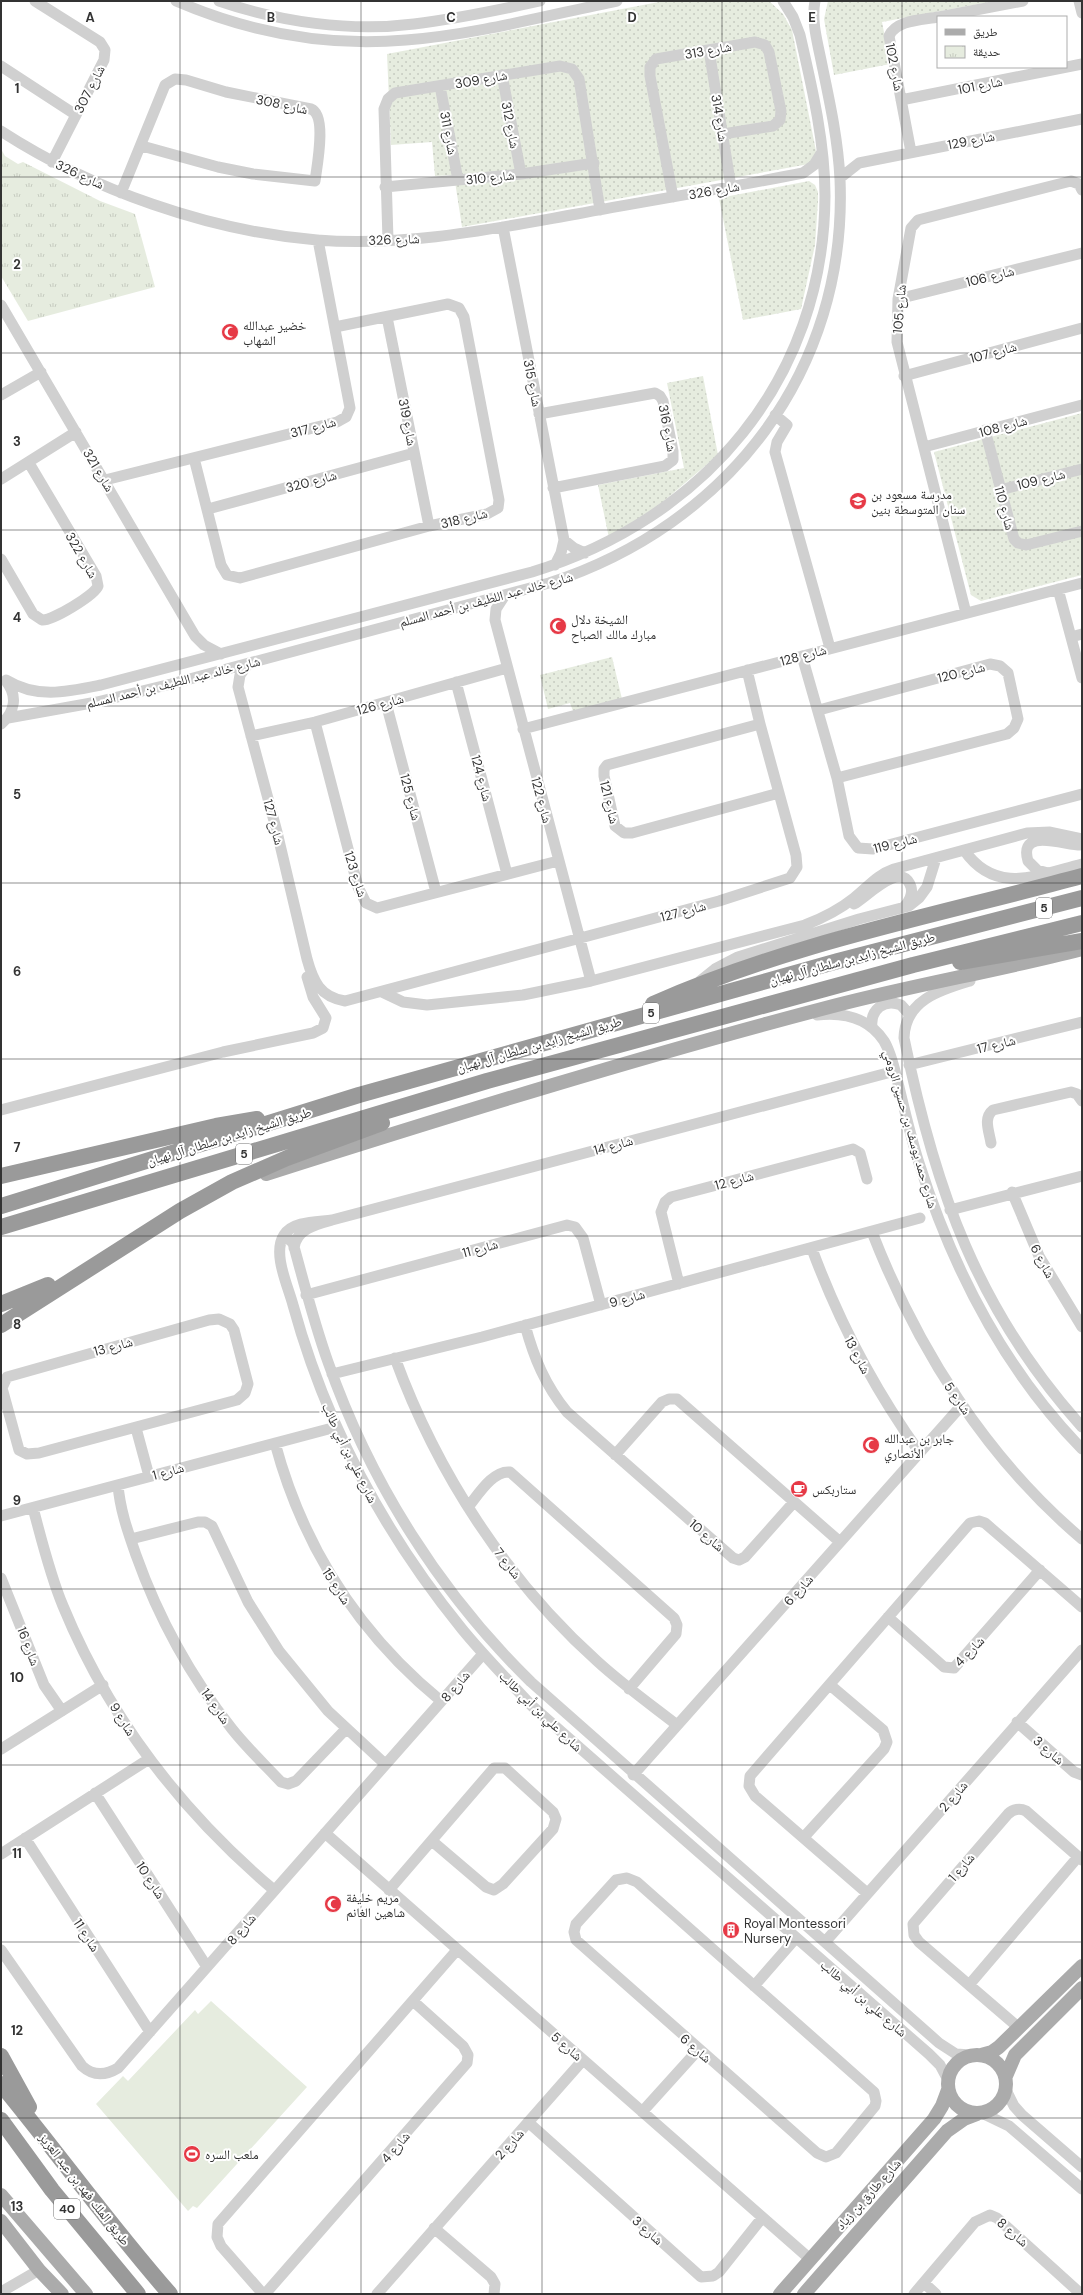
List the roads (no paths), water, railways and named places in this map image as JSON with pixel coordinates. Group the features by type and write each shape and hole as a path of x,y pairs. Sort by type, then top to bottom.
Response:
{"highway":[{"name":"5","path":"605,1026 696,985 759,962 832,940 1082,876"},
{"name":"طريق الشيخ زايد بن سلطان آل نهيان","path":"1,1206 359,1095 838,961 1082,898"},
{"name":"طريق الشيخ زايد بن سلطان آل نهيان","path":"1,1228 487,1081 913,965 1082,923"},
{"path":"913,965 975,960 1082,941"},
{"path":"1,1325 180,1211 232,1182 287,1158 426,1107 487,1081"},
{"path":"1,1176 243,1120 298,1115"},
{"path":"1,1180 31,1170"},
{"path":"1,1304 60,1280 103,1259"},
{"path":"1,2056 48,2141"},
{"name":"طريق الملك فهد بن عبد العزيز","path":"1,2084 48,2141 141,2261 170,2294"},
{"name":"طريق الملك فهد بن عبد العزيز","path":"1,2120 52,2190 138,2294"}],"main road":[{"path":"232,1182 258,1176 604,1069 787,1019 943,979 1029,962 1082,949"},
{"path":"1079,1971 994,2051 962,2059 954,2066 948,2085 951,2099 958,2107 967,2112 979,2113 998,2105 1015,2055 1082,1988"},
{"path":"976,2055 990,2058 998,2064 1006,2083"},
{"name":"شارع طارق بن زياد","path":"780,2294 934,2119 942,2106 948,2085"},
{"name":"شارع طارق بن زياد","path":"804,2294 949,2129 964,2119 979,2113"},
{"path":"889,2171 898,2188"},
{"path":"879,2182 898,2188"},
{"path":"1,2195 86,2294"},
{"path":"1,2204 24,2233 48,2251"},
{"path":"1,2221 39,2270 62,2294"}],"street":[{"name":"شارع 307","path":"35,1 100,42 105,50 104,60 52,162"},
{"path":"176,1 211,15 252,27 326,40 384,41 414,39 465,31 617,1"},
{"path":"219,1 276,16 323,24 356,26 401,26 540,1"},
{"name":"شارع خالد عبد اللطيف بن أحمد المسلم","path":"3,679 34,692 51,694 119,681 555,565 586,553 652,518 697,483 744,433 770,394 788,359 802,324 815,281 823,230 825,187 822,152 805,62 796,26 783,1"},
{"name":"شارع خالد عبد اللطيف بن أحمد المسلم","path":"4,721 71,707 217,672 549,584 586,570 625,552 664,529 715,488 757,440 775,415 799,374 823,313 837,245 840,178 838,149 814,21 815,1"},
{"name":"شارع 102","path":"943,16 1023,1"},
{"path":"1079,1 1082,13"},
{"name":"شارع 102","path":"911,152 889,36 892,30 901,24 937,17"},
{"path":"414,39 411,32 415,24"},
{"path":"326,40 396,37 401,34 401,26"},
{"name":"شارع 313","path":"673,197 650,76 650,67 656,59 755,42 765,45 769,52 781,111 780,120 773,126 723,134"},
{"name":"شارع 314","path":"709,50 731,187"},
{"path":"805,62 813,58 821,59"},
{"name":"شارع 101","path":"1067,67 1082,64"},
{"path":"1,66 76,115"},
{"name":"شارع 309","path":"388,240 385,187 386,102 395,93 560,66 568,67 576,72 579,80 594,163 600,210"},
{"name":"شارع 101","path":"901,100 1062,68"},
{"name":"شارع 312","path":"502,75 521,174"},
{"name":"شارع 308","path":"122,193 165,85 178,78 226,92 311,108 315,111 320,122 316,181 252,174 218,167 142,146"},
{"name":"شارع 311","path":"440,86 458,180"},
{"name":"شارع 129","path":"840,178 859,163 1082,119"},
{"name":"شارع 326","path":"1,131 52,162 122,193 199,219 318,240 388,240 445,236 731,187 803,173"},
{"path":"838,149 847,159 859,163"},
{"path":"803,173 814,165 822,152"},
{"name":"شارع 310","path":"385,187 521,174 594,163"},
{"path":"803,173 816,178 825,187"},
{"name":"شارع 105","path":"966,613 924,446 904,376 897,342 898,299 911,228 918,220 1072,181 1079,184 1082,190"},
{"name":"شارع 315","path":"503,227 564,540 561,553 555,565"},
{"name":"شارع 317","path":"105,480 337,422 346,417 350,408 318,240"},
{"name":"شارع 106","path":"898,299 1082,253"},
{"name":"شارع 318","path":"194,458 221,565 227,575 240,578 430,526 487,514 498,508 499,500 464,317 459,308 448,304 335,327"},
{"name":"شارع 321","path":"1,305 105,480 195,636 204,645 221,654"},
{"name":"شارع 319","path":"387,317 430,526"},
{"name":"شارع 107","path":"904,376 1082,328"},
{"path":"757,440 794,369 793,362 788,359"},
{"path":"1,395 41,372"},
{"name":"شارع 316","path":"539,414 655,393 660,396 663,401 673,451 673,460 666,466 553,488"},
{"name":"شارع 108","path":"924,446 1082,405"},
{"path":"775,415 787,425 777,442 775,452 830,648"},
{"name":"شارع 110","path":"985,430 1014,539 1018,543 1026,545 1082,531"},
{"path":"1,479 29,463 76,432"},
{"name":"شارع 320","path":"208,509 414,453"},
{"name":"شارع 322","path":"1,559 33,614 42,620 50,619 92,594 98,586 96,576 29,463"},
{"name":"شارع 109","path":"1000,490 1082,469"},
{"path":"664,529 662,525 663,519 685,500 697,483"},
{"path":"564,540 574,548 586,553"},
{"name":"شارع 128","path":"524,729 1082,583"},
{"path":"1058,589 1082,678"},
{"path":"494,620 496,609 505,595"},
{"path":"472,604 485,609 494,620"},
{"name":"شارع 122","path":"494,620 591,981"},
{"path":"334,624 334,632 338,639"},
{"path":"320,628 324,635 323,643"},
{"path":"1071,638 1082,634"},
{"path":"189,662 195,650 195,636"},
{"name":"شارع 119","path":"802,656 819,710 837,778 849,836 854,845 863,850 1082,794"},
{"path":"238,687 240,675 249,663"},
{"name":"شارع 120","path":"819,710 990,664 1000,666 1008,673 1018,719 1014,728 1007,734 837,778"},
{"name":"شارع 126","path":"251,736 315,722 507,668"},
{"name":"شارع 127","path":"238,687 277,832 307,958 320,982 331,991 346,996 365,997 719,901 790,878 797,867 797,861 747,670"},
{"path":"217,672 231,679 238,687"},
{"path":"3,679 11,687 14,703 4,721"},
{"name":"شارع 124","path":"456,682 507,874"},
{"path":"70,691 68,701 71,707"},
{"name":"شارع 125","path":"386,702 436,892"},
{"name":"شارع 123","path":"315,722 358,887 366,904 376,908 558,861"},
{"name":"شارع 121","path":"760,724 607,765 604,769 604,776 615,826 624,834 632,833 779,794"},
{"path":"836,910 881,874 894,869 1034,832 1050,832 1082,839"},
{"path":"1048,873 1037,870 1028,861 1027,850 1032,843 1042,839 1082,846"},
{"path":"964,850 980,868 1002,878 1026,879 1082,864"},
{"path":"696,985 715,969 738,957 859,919 903,909 915,903 924,893 936,858"},
{"path":"382,992 403,1002 427,1006 516,996 591,981 792,929 860,900 891,877 898,876 906,879 911,887 910,897 903,909"},
{"path":"1,1110 223,1052 316,1032 324,1026 326,1018 311,990 306,971 307,958"},
{"name":"شارع حمد يوسف بن حسين الرومي","path":"1029,962 934,993 922,1001 910,1015 904,1038 909,1065 927,1137 962,1243 984,1289 1004,1323 1037,1372 1082,1427"},
{"path":"872,1027 872,1018 876,1010 888,1003 901,1005 910,1015"},
{"name":"شارع حمد يوسف بن حسين الرومي","path":"787,1019 840,1014 854,1017 872,1027 887,1045 912,1141 930,1199 940,1228 957,1267 981,1313 1024,1380 1082,1449"},
{"name":"شارع 17","path":"909,1065 1082,1022"},
{"name":"شارع 14","path":"282,1240 287,1231 294,1227 332,1220 895,1071"},
{"path":"991,1143 987,1121 988,1114 993,1110 1071,1092 1077,1094 1082,1101"},
{"name":"شارع 12","path":"679,1284 661,1212 665,1202 671,1197 853,1149 860,1153 867,1179"},
{"path":"950,1210 1012,1192 1082,1176"},
{"name":"شارع 6","path":"1012,1192 1039,1256 1082,1327"},
{"path":"930,1199 920,1218 940,1228"},
{"name":"شارع 9","path":"332,1374 525,1325 920,1218"},
{"name":"شارع 14","path":"294,1248 298,1236 305,1230 332,1220"},
{"name":"شارع 11","path":"294,1309 295,1304 299,1301 308,1300 567,1225 575,1227 583,1238 600,1305"},
{"name":"شارع 5","path":"872,1232 886,1269 913,1325 962,1405 1021,1479 1082,1539"},
{"path":"282,1240 290,1239 294,1248"},
{"name":"شارع علي بن أبي طالب","path":"282,1240 280,1257 294,1309 309,1359 336,1427 364,1483 392,1533 425,1581 483,1654 532,1706 929,2054 940,2065 948,2085"},
{"name":"شارع علي بن أبي طالب","path":"294,1248 308,1300 332,1374 363,1446 406,1525 438,1574 481,1629 515,1666 633,1775 939,2043 956,2054 976,2055"},
{"name":"شارع 13","path":"812,1248 833,1304 860,1359 892,1414 920,1453"},
{"name":"شارع 13","path":"209,1320 219,1320 230,1324 236,1334 247,1381 247,1389 243,1395 231,1403 136,1428 39,1453 24,1454 16,1445 3,1391 3,1381 7,1376 13,1373 209,1320"},
{"name":"شارع 10","path":"525,1325 536,1362 551,1392 576,1421 733,1558 738,1560 745,1557 794,1502"},
{"name":"شارع 7","path":"395,1358 425,1429 468,1507 506,1561 548,1612 595,1660 629,1689 677,1725"},
{"path":"1024,1380 1030,1379 1037,1372"},
{"path":"1036,1396 1040,1389 1049,1388"},
{"path":"615,1455 662,1402 669,1399 677,1400 840,1542"},
{"name":"شارع 6","path":"633,1775 962,1405"},
{"name":"شارع 1","path":"1,1516 336,1427"},
{"path":"136,1428 149,1476"},
{"name":"شارع 15","path":"275,1444 299,1516 334,1583 376,1640 407,1672 441,1701"},
{"path":"468,1507 495,1476 503,1472 510,1472 674,1618 677,1625 676,1634 629,1689"},
{"name":"شارع 14","path":"118,1485 121,1511 130,1539 154,1602 180,1652 232,1728 281,1782 288,1784 296,1781 346,1730"},
{"name":"شارع 9","path":"33,1508 52,1575 63,1606 103,1685 148,1759 218,1840 274,1890"},
{"path":"130,1539 198,1522 205,1522 212,1526 248,1602 264,1629 306,1687 346,1730 386,1764"},
{"path":"868,1893 755,1796 749,1788 748,1780 750,1776 968,1525 973,1522 985,1523 1082,1608"},
{"path":"392,1533 402,1532 406,1525"},
{"name":"شارع 4","path":"888,1617 944,1667 954,1668 1040,1570"},
{"path":"425,1581 425,1576 429,1572 438,1574"},
{"name":"شارع 16","path":"1,1578 44,1685 62,1711"},
{"name":"شارع 2","path":"825,1942 1017,1722 1082,1650"},
{"name":"شارع 8","path":"1,1950 80,2064 88,2071 100,2074 118,2068 483,1654"},
{"path":"1,1749 103,1685"},
{"path":"804,1837 885,1748 887,1742 883,1730 830,1685"},
{"name":"شارع 3","path":"1017,1722 1074,1772 1082,1775"},
{"path":"1,1854 148,1759"},
{"path":"389,1890 489,1772 499,1767 505,1768 553,1812 556,1819 555,1826 503,1884 494,1890 486,1887 432,1840"},
{"name":"شارع 10","path":"95,1793 207,1967"},
{"name":"شارع 1","path":"969,1985 1080,1859 1022,1809 1013,1810 1008,1814 914,1921 912,1931 917,1940 969,1985 1018,2027"},
{"name":"شارع 5","path":"325,1833 810,2259"},
{"name":"شارع 11","path":"25,1838 150,2032"},
{"path":"710,1863 720,1858 721,1852"},
{"path":"725,1876 726,1868 734,1865 738,1866"},
{"name":"شارع 6","path":"630,1879 637,1882 875,2095 875,2106 836,2153 826,2157 817,2153 698,2050 582,1946 574,1936 576,1924 616,1880 630,1879"},
{"path":"754,1986 796,1938"},
{"name":"شارع 4","path":"414,2001 463,2046 468,2055 467,2063 264,2294 221,2246 217,2237 218,2224 457,1950"},
{"path":"929,2054 935,2052 939,2043"},
{"path":"642,2112 698,2050"},
{"name":"شارع 2","path":"377,2294 583,2060"},
{"path":"1006,2083 1018,2111 1082,2167"},
{"path":"979,2113 1005,2123 1082,2189"},
{"name":"شارع 3","path":"528,2122 700,2277 713,2276 719,2272 762,2218"},
{"path":"1031,2144 1030,2139 1032,2134 1037,2132 1043,2133"},
{"name":"شارع 8","path":"914,2294 975,2222 984,2216 990,2215 997,2218 1081,2294"},
{"path":"434,2228 491,2277 494,2284 494,2294"},
{"path":"1,2292 39,2270"},
{"path":"924,2283 936,2294"}],"place":[{"name":"خضير عبدالله الشهاب","path":"230,332"},
{"name":"مدرسة مسعود بن سنان المتوسطة بنين","path":"858,501"},
{"name":"الشيخة دلال مبارك مالك الصباح","path":"558,626"},
{"name":"جابر بن عبدالله الأنصاري","path":"871,1445"},
{"name":"ستاربكس","path":"799,1489"},
{"name":"مريم خليفة شاهين الغانم","path":"333,1904"},
{"name":"Royal Montessori Nursery","path":"731,1930"},
{"name":"ملعب السره","path":"192,2154"}]}
